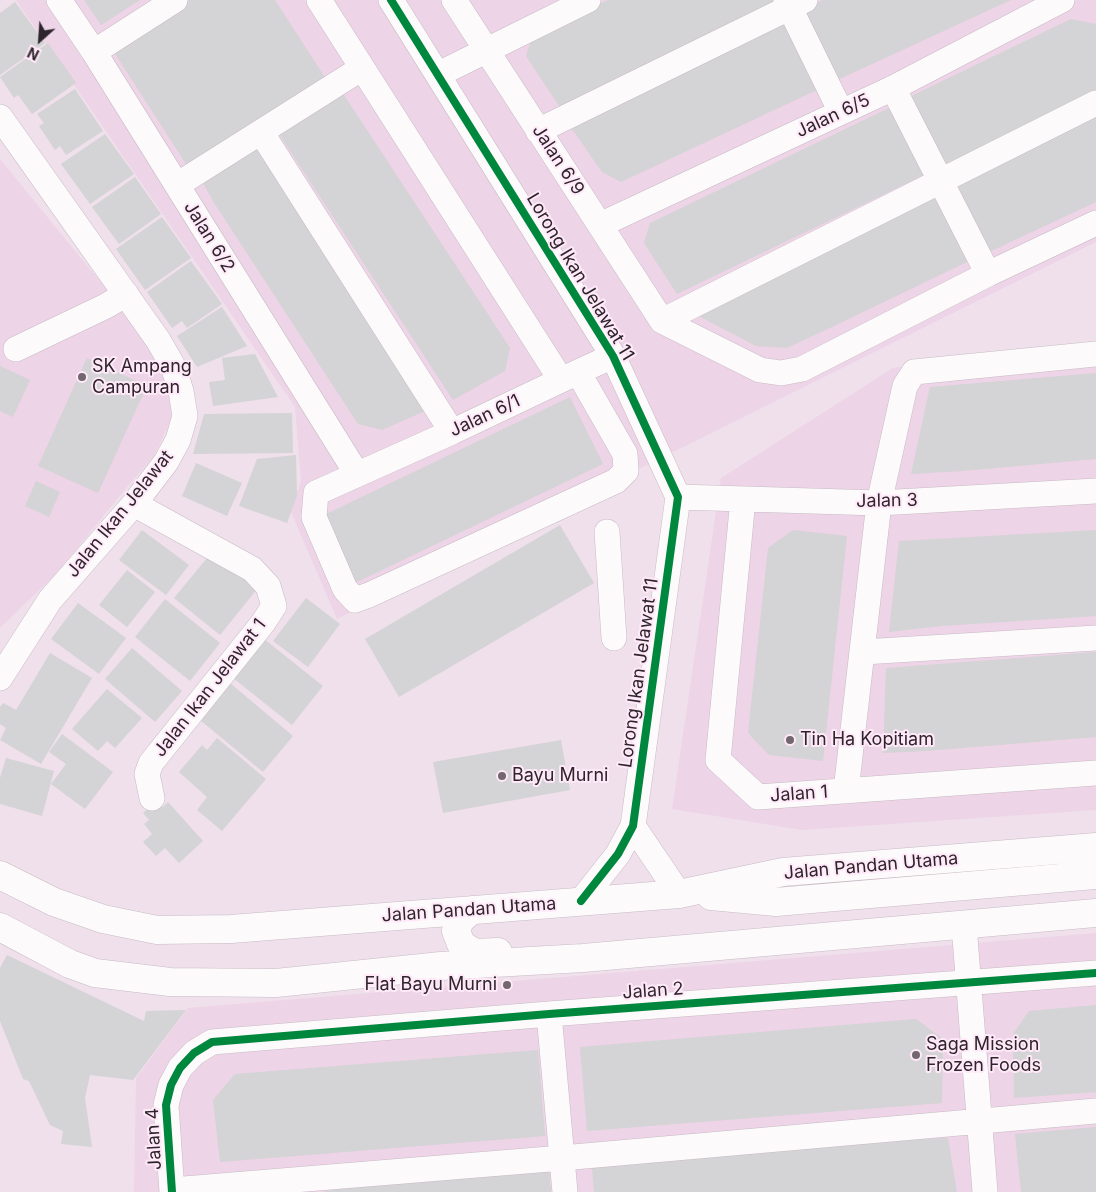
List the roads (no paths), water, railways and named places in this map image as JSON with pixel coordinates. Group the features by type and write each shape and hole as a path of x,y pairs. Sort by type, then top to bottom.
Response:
{"main road":[{"name":"Jalan Pandan Utama","path":"0,875 54,902 102,919 157,930 231,929 679,894 783,872 1096,847"},
{"path":"679,894 776,902 1096,875"},
{"path":"472,910 460,920 456,931 461,944 474,953 555,949 583,958"},
{"path":"3,936 95,973 170,982 276,983 441,966 583,958 1096,913"}],"street":[{"name":"Jalan 6/2","path":"59,0 94,52 357,474"},
{"path":"94,52 175,0"},
{"path":"319,0 362,68 570,376"},
{"name":"Lorong Ikan Jelawat 11","path":"391,0 439,74 613,356 678,497 633,826 618,854 581,901"},
{"name":"Jalan 6/9","path":"454,0 662,321"},
{"path":"439,74 588,0"},
{"name":"Jalan 6/5","path":"600,225 893,88 1062,0"},
{"path":"538,130 794,2 841,112"},
{"path":"177,185 362,68"},
{"path":"893,88 988,274"},
{"path":"662,321 1096,103"},
{"name":"Jalan Ikan Jelawat","path":"0,117 158,340 173,366 181,391 185,416 178,440 166,462 134,504 50,600 0,678"},
{"path":"261,132 452,432"},
{"path":"662,321 760,370 781,373 802,370 988,274 1096,223"},
{"path":"16,349 106,306 126,294"},
{"path":"846,790 879,503 906,386 914,372 1096,354"},
{"name":"Jalan 6/1","path":"570,376 624,454 626,471 616,481 355,600 345,589 314,518 316,493 452,432 570,376 613,356"},
{"name":"Jalan 3","path":"678,497 879,503 1096,491"},
{"name":"Jalan 1","path":"743,499 718,760 758,797 1096,773"},
{"name":"Jalan Ikan Jelawat 1","path":"134,504 252,569 268,586 274,606 263,623 151,763 147,774 152,798"},
{"path":"607,532 614,638"},
{"path":"863,652 1096,638"},
{"path":"633,826 679,894"},
{"path":"964,925 985,1192"},
{"name":"Jalan 2","path":"212,1042 548,1014 1096,973"},
{"path":"548,1014 565,1192"},
{"name":"Jalan 4","path":"172,1191 166,1105 171,1086 180,1068 194,1053 212,1042"},
{"path":"172,1191 1096,1110"}],"place":[{"name":"SK Ampang Campuran","path":"82,377"},
{"name":"Tin Ha Kopitiam","path":"790,740"},
{"name":"Bayu Murni","path":"502,776"},
{"name":"Flat Bayu Murni","path":"507,985"},
{"name":"Saga Mission Frozen Foods","path":"916,1055"}]}
